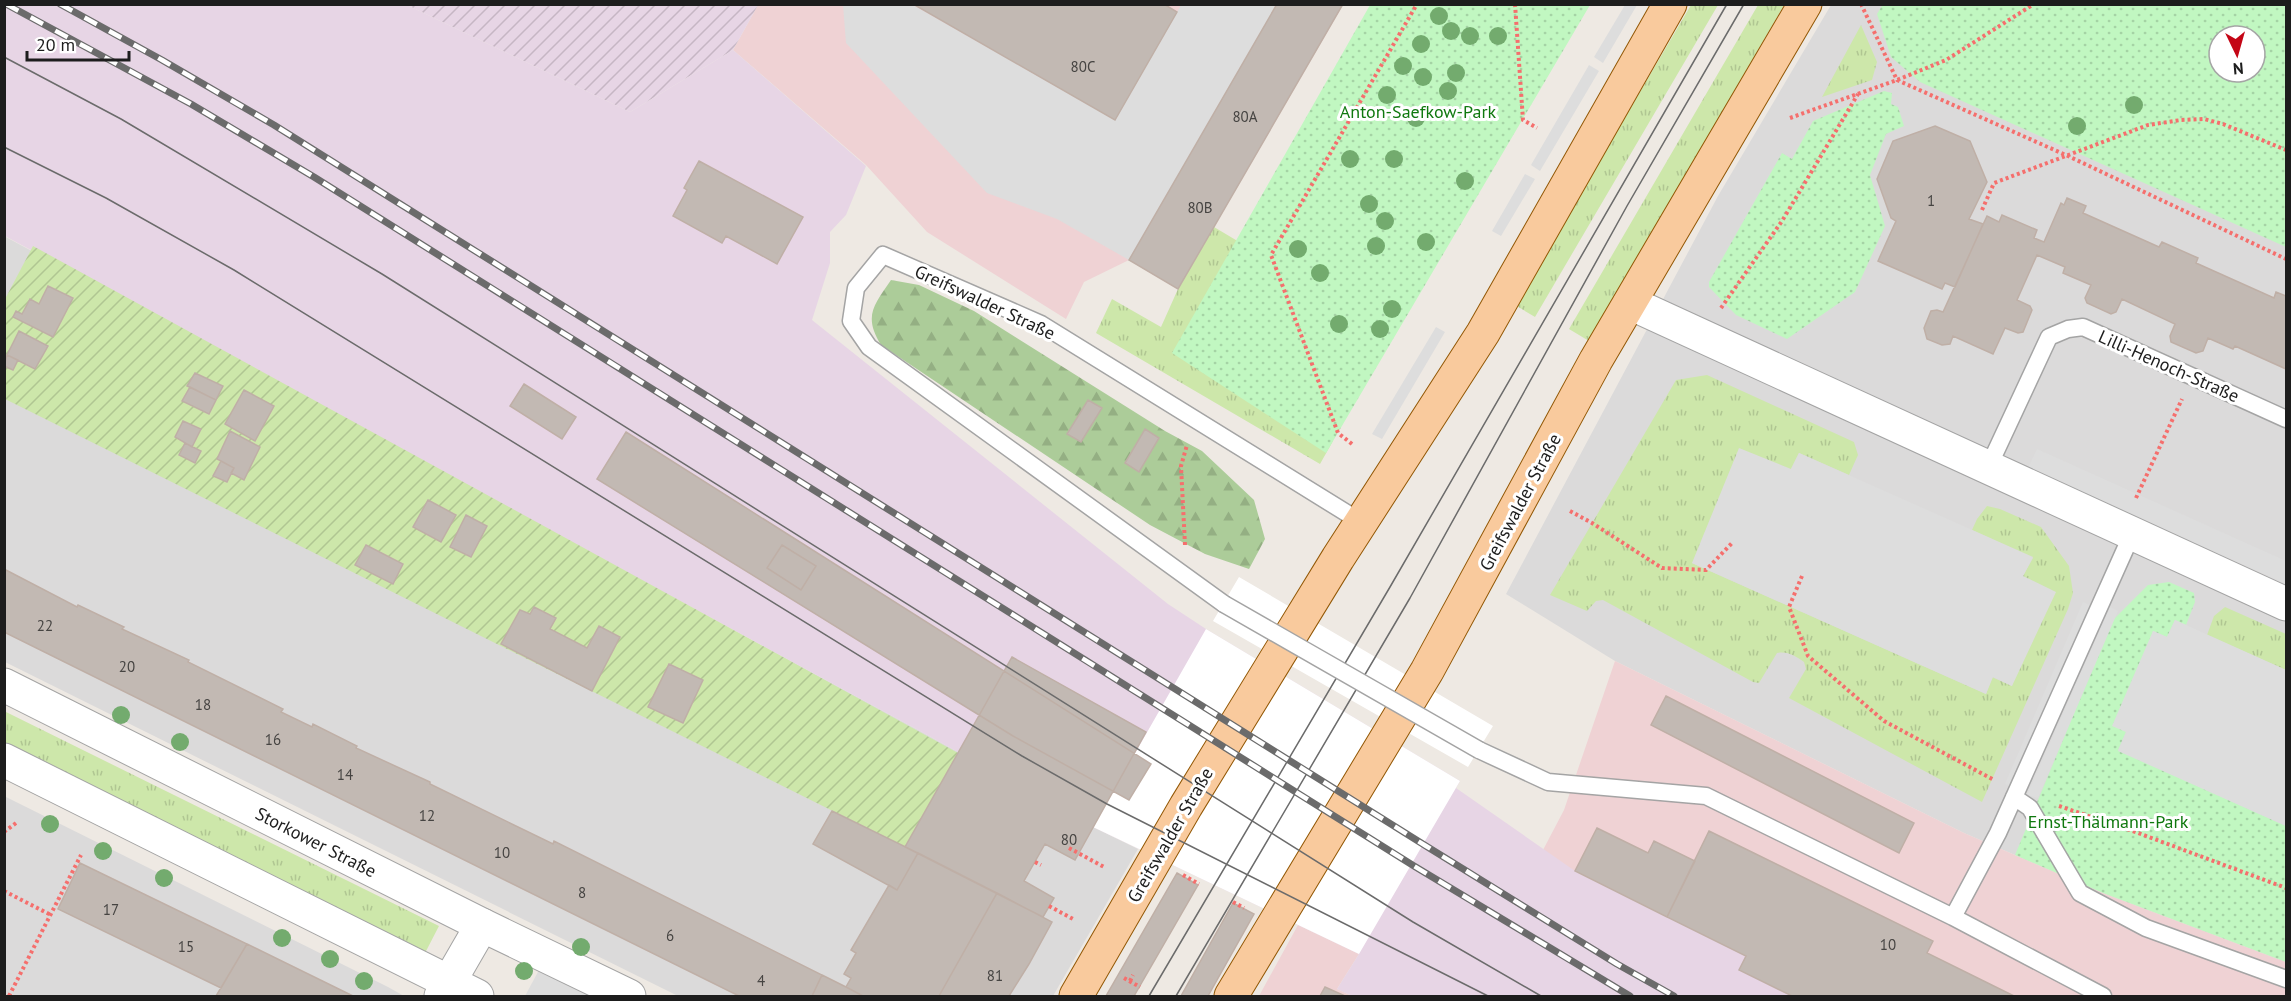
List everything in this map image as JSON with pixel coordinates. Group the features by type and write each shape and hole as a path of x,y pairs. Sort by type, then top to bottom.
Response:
{"main road":[{"name":"Greifswalder Straße","path":"1076,996 1186,806 1361,522 1484,333 1670,4"},
{"name":"Greifswalder Straße","path":"1232,996 1427,671 1596,360 1805,4"}],"street":[{"path":"1630,303 2286,604"},
{"name":"Storkower Straße","path":"4,685 482,925 629,996"},
{"path":"4,760 456,992 482,925"}],"lane":[{"name":"Greifswalder Straße","path":"1361,522 1041,324 883,255 856,288 851,321 869,347 1224,604 1479,750 1548,782 1706,796 1953,917"},
{"name":"Lilli-Henoch-Straße","path":"1988,468 2049,338 2083,327 2286,420"},
{"path":"2103,996 1953,917 1998,833 2127,531"},
{"path":"2014,797 2030,808 2080,893 2146,928 2286,979"}],"path":[{"path":"1353,444 1338,433 1272,255 1417,4"},
{"path":"1515,4 1523,120 1537,128"},
{"path":"1861,4 1897,80 2068,156 2286,259"},
{"path":"1790,118 1946,60 2034,4"},
{"path":"1716,316 1782,221 1859,93"},
{"path":"1983,210 1995,183 2148,125 2204,119 2223,124 2286,150"},
{"path":"2127,531 2193,377"},
{"path":"1181,466 1185,540"},
{"path":"1570,511 1662,568 1706,570 1732,543"},
{"path":"4,832 16,823"},
{"path":"1069,848 1104,867"},
{"path":"9,996 81,855"},
{"path":"1035,862 1041,865"},
{"path":"1177,872 1199,884"},
{"path":"4,891 51,915"},
{"path":"1049,906 1073,919"},
{"path":"1118,974 1140,987"},
{"path":"1130,981 1133,975"}],"shaded area":[{"path":"4,5 407,5 630,112 733,50 866,166 846,215 830,232 830,263 812,320 1168,604 1460,781 1456,788 1575,871 1746,956 1739,970 1792,996 1352,996 1337,989 1359,954 1093,827 922,732 5,236"},
{"path":"407,5 758,5 733,50 630,112"},
{"path":"758,5 1343,5 1178,289 1129,260 1084,282 1066,319 927,232 866,165 733,50"},
{"path":"843,5 913,5 1115,120 1181,5 1277,5 1129,260 1057,219 987,193 846,43"},
{"path":"1625,5 1637,5 1603,63 1594,57"},
{"path":"1831,5 2286,5 2286,962 2103,893 1964,833 1615,661 1506,594 1718,196"},
{"path":"1589,65 1599,71 1540,171 1531,165"},
{"path":"1525,174 1535,179 1501,236 1492,231"},
{"path":"4,236 922,732 1093,827 1138,849 1053,996 678,996 5,662"},
{"path":"1436,327 1445,332 1382,439 1372,434"},
{"path":"1739,448 1791,469 1799,453 2033,557 2023,576 2056,592 2012,686 1993,677 1986,694 1692,563"},
{"path":"2037,449 2286,561 2286,584 2028,468"},
{"path":"2083,602 2092,606 2012,787 2005,784"},
{"path":"2110,607 2118,611 2038,798 2027,795"},
{"path":"2175,620 2286,670 2286,826 2118,751 2126,732 2112,726 2153,631 2167,637"},
{"path":"1615,661 1964,833 2103,893 2286,962 2286,996 1792,996 1739,970 1746,956 1575,872 1543,850 1564,810"},
{"path":"4,796 388,987 404,996 5,996"},
{"path":"1298,925 1359,954 1337,989 1352,996 1259,996"},
{"path":"539,970 592,996 525,996"}],"green space":[{"path":"1883,4 2286,5 2286,247 1920,82 1891,57 1877,14"},
{"name":"Anton-Saefkow-Park","path":"1370,5 1590,5 1326,453 1172,353"},
{"path":"1691,5 1718,5 1535,317 1515,305"},
{"path":"1758,5 1784,5 1589,341 1569,329"},
{"path":"1861,25 1877,62 1872,80 1822,97"},
{"path":"1884,91 1892,93 1891,104 1898,107 1904,126 1886,134 1870,175 1885,226 1855,292 1787,339 1736,315 1709,287 1709,282 1782,153 1792,159 1813,121"},
{"path":"1214,227 1261,255 1333,441 1320,464 1096,333 1112,299 1161,327 1178,289"},
{"path":"33,246 958,753 905,847 5,399 4,301"},
{"path":"891,280 919,285 974,311 1165,431 1202,451 1254,500 1265,539 1249,569 1205,554 1150,525 881,345 873,326 873,311"},
{"path":"1707,375 1854,442 1858,455 1849,475 1799,453 1791,469 1692,563 1986,694 1992,677 2012,686 2023,576 2033,558 1972,530 1977,519 1987,506 2000,509 2041,527 2069,566 2073,593 2068,609 1982,802 1789,698 1806,669 1804,662 1794,656 1777,653 1759,683 1753,682 1603,600 1596,601 1587,611 1550,595 1676,380"},
{"name":"Ernst-Thälmann-Park","path":"2169,582 2194,593 2195,602 2186,625 2175,620 2167,637 2153,631 2126,732 2118,750 2286,826 2286,962 2103,893 2015,855 2113,620 2148,585"},
{"path":"2225,607 2286,634 2286,670 2207,635 2214,616"},
{"path":"4,711 439,926 424,955 5,746"}],"pier":[{"path":"1239,577 1493,726 1468,767 1213,621"},
{"path":"1206,629 1460,781 1359,954 1093,827"}],"building":[{"path":"913,4 1164,4 1177,12 1115,120"},
{"path":"1277,4 1343,4 1178,289 1129,260"},
{"path":"1935,126 1970,141 1987,182 1969,219 1983,224 1955,287 1945,283 1942,289 1878,261 1896,221 1891,218 1877,179 1893,141"},
{"path":"699,161 803,217 777,264 726,236 722,243 673,216 687,190 684,188"},
{"path":"2067,198 2086,206 2083,213 2159,247 2162,242 2198,258 2196,263 2274,298 2276,292 2286,296 2286,369 2235,346 2233,349 2208,338 2203,351 2196,353 2171,342 2170,336 2175,324 2122,299 2116,312 2111,314 2087,303 2085,298 2091,285 2063,273 2065,267 2037,255 2017,300 2030,306 2032,310 2023,332 2018,333 2005,328 1993,354 1953,336 1950,344 1942,345 1927,339 1924,328 1931,311 1943,312 1987,216 1999,222 2002,215 2037,230 2034,238 2044,242 2061,203 2064,205"},
{"path":"48,286 73,298 53,337 13,317 16,311 22,314 30,299 39,304"},
{"path":"19,331 48,346 35,369 7,355"},
{"path":"7,355 18,360 13,370 4,366"},
{"path":"195,373 223,386 216,400 187,386"},
{"path":"524,384 576,417 562,439 510,406"},
{"path":"190,387 216,400 209,414 182,401"},
{"path":"244,390 274,406 255,441 225,424"},
{"path":"1088,400 1102,408 1081,442 1067,434"},
{"path":"183,421 201,429 192,447 175,437"},
{"path":"1145,429 1159,438 1139,472 1125,463"},
{"path":"230,431 260,447 244,480 231,473 234,468 217,459"},
{"path":"626,432 1151,764 1129,800 1013,736 597,479"},
{"path":"185,443 201,451 195,463 179,455"},
{"path":"221,461 234,468 227,482 213,476"},
{"path":"428,500 456,515 441,542 413,527"},
{"path":"466,515 487,526 471,557 450,547"},
{"path":"366,545 403,564 393,584 355,565"},
{"path":"782,545 816,566 801,590 767,568"},
{"path":"4,569 77,607 78,605 124,627 122,629 189,660 188,662 283,709 281,712 312,727 313,724 357,746 356,748 430,782 553,844 554,841 822,975 812,996 739,996 4,632"},
{"path":"534,607 556,618 550,629 587,648 599,626 620,637 592,691 501,644 520,610 530,614"},
{"path":"1012,657 1146,732 1075,860 1045,844 1024,881 1054,898 1043,917 905,847"},
{"path":"669,664 703,680 683,723 648,707"},
{"path":"1666,696 1914,823 1899,853 1651,725"},
{"path":"832,811 918,853 897,890 813,844"},
{"path":"1597,828 1648,853 1654,841 1695,861 1667,917 1575,871"},
{"path":"1709,831 1933,941 1927,953 2014,996 1792,996 1739,970 1746,956 1667,917"},
{"path":"918,853 997,893 939,996 863,996 846,987 851,978 844,974 856,953 851,950 889,885 897,890"},
{"path":"80,863 247,944 221,988 58,909"},
{"path":"1177,873 1198,885 1134,996 1106,996"},
{"path":"997,893 1052,922 1029,964 1009,996 939,996"},
{"path":"1233,903 1254,914 1208,996 1181,996"},
{"path":"247,944 353,996 216,996"},
{"path":"822,975 846,987 863,996 812,996"},
{"path":"1325,987 1345,996 1320,996"}],"tram line":[{"path":"1149,996 1390,587 1727,4"},
{"path":"1176,996 1410,598 1627,206 1744,4"},
{"path":"4,57 121,119 382,274 1413,922 1541,996"},
{"path":"4,147 106,198 234,270 1022,756 1107,804 1488,996"}],"railway":[{"path":"6,4 191,104 314,177 1414,866 1630,996"},
{"path":"60,4 274,125 1426,846 1617,964 1674,996"}]}
